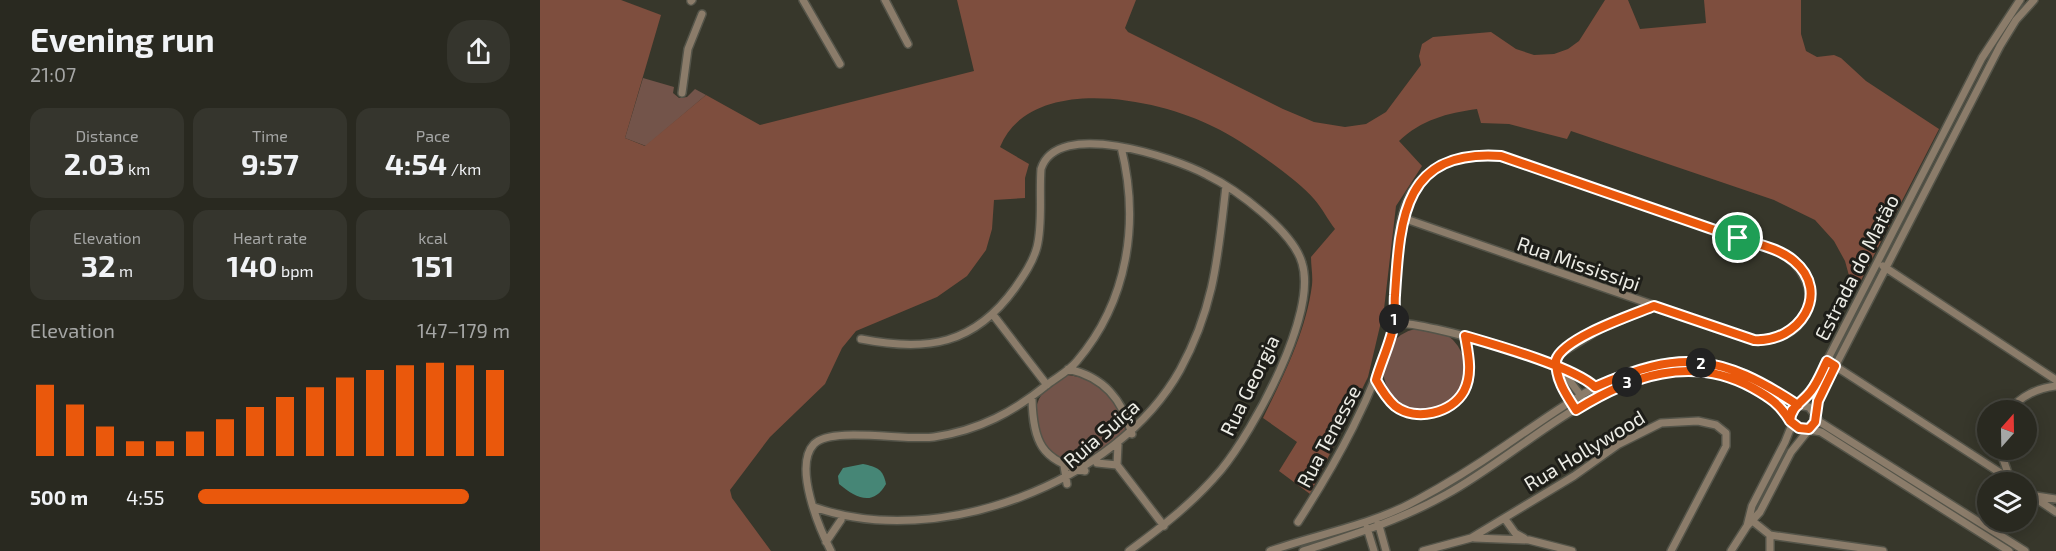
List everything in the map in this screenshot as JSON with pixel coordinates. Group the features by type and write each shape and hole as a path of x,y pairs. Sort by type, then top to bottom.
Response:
{"street":[{"path":"803,0 840,64"},
{"path":"885,0 908,44"},
{"name":"Estrada do Matão","path":"1751,519 1791,427 1792,410 1811,392 1982,58 2020,0"},
{"name":"Estrada do Matão","path":"1814,412 1835,366 2000,46 2016,20 2034,0"},
{"path":"682,93 688,49 702,14"},
{"name":"Rua Georgia","path":"861,339 913,347 936,344 994,316 1023,276 1037,247 1043,161 1055,150 1070,145 1121,147 1181,164 1226,186 1257,210 1294,247 1302,261 1305,287 1283,363 1241,443 1214,477 1164,526 1129,551"},
{"path":"831,551 806,479 808,456 814,444 828,436 934,437 990,422 1032,399 1076,362 1110,307 1124,269 1131,219 1131,197 1121,147"},
{"name":"Rua Tenesse","path":"1298,522 1333,466 1376,380 1394,323 1398,251 1403,218 1415,188 1443,164 1463,157 1501,156 1779,252 1793,260 1804,272 1809,287 1806,314"},
{"name":"Ruia Suiça","path":"1057,490 1097,463 1132,434 1170,387 1205,316 1219,261 1226,186"},
{"name":"Rua Mississipi","path":"1403,218 1754,340 1766,341 1789,333 1806,314"},
{"path":"1878,263 2056,380"},
{"path":"1576,410 1557,378 1558,355 1600,329 1654,306"},
{"path":"994,316 1047,385"},
{"path":"1394,323 1414,323 1465,336 1558,367 1580,376 1595,387 1600,395"},
{"path":"1376,380 1392,402 1405,411 1419,414 1446,409 1464,390 1468,378 1469,360 1465,336"},
{"path":"1827,361 2001,472"},
{"path":"1270,551 1376,517 1435,490 1580,394 1595,387 1638,368 1663,363 1694,362 1725,367 1756,379 1798,405 1814,412 1820,422 2025,551"},
{"path":"1558,367 1586,403"},
{"path":"1068,369 1088,375 1108,388 1123,410 1132,434"},
{"path":"1302,551 1380,526 1448,494 1586,403 1622,384 1656,373 1706,371 1747,384 1774,400 1782,406 1790,421 1799,428 1809,429 1836,441 2009,551"},
{"path":"2023,400 2032,393 2056,386"},
{"path":"1032,399 1034,428 1042,448 1064,466 1085,471"},
{"path":"1731,551 1791,452 1815,422 1814,412"},
{"name":"Rua Hollywood","path":"1423,551 1471,538 1620,444 1661,423 1698,421 1722,429 1728,440 1724,453 1671,551"},
{"path":"1118,445 1117,465 1164,526"},
{"path":"1097,463 1117,465"},
{"path":"1064,466 1067,484"},
{"path":"2037,497 2056,499"},
{"path":"2037,500 2056,512"},
{"path":"814,507 841,520 883,528"},
{"path":"1376,517 1386,551"},
{"path":"1504,519 1515,533 1529,540"},
{"path":"1751,519 1770,535 1883,551"},
{"path":"826,542 841,520"},
{"path":"1365,521 1374,551"},
{"path":"1770,535 1770,551"},
{"name":"Rua Hollywood","path":"1471,538 1529,540 1572,551"}],"shaded area":[{"path":"540,0 621,0 661,15 625,138 645,146 706,95 760,125 974,71 957,0 1136,0 1125,28 1128,32 1283,109 1314,122 1345,127 1366,124 1386,112 1421,65 1419,56 1422,44 1433,37 1491,32 1516,49 1534,55 1554,54 1568,49 1579,41 1605,0 1628,0 1640,29 1706,23 1704,0 1801,0 1801,34 1806,51 1817,57 1834,55 1841,58 1866,81 1939,129 1854,294 1845,261 1834,241 1815,220 1774,200 1571,131 1567,139 1509,124 1481,123 1477,109 1445,115 1416,128 1399,141 1422,166 1396,206 1384,309 1368,377 1310,494 1279,471 1297,442 1263,418 1293,354 1305,320 1312,285 1311,257 1335,229 1320,206 1306,190 1267,160 1238,140 1190,116 1161,107 1097,98 1066,101 1038,109 1016,124 1000,147 1029,164 1025,178 1025,198 994,200 992,229 986,250 967,276 937,297 856,331 842,348 825,384 770,437 730,490 732,498 771,551 540,551"},
{"path":"643,78 674,87 673,93 679,98 687,97 695,89 706,95 646,146 625,138"},
{"path":"1424,328 1440,331 1453,340 1462,353 1465,369 1462,385 1453,398 1440,407 1424,410 1408,407 1395,398 1386,385 1383,369 1386,353 1395,340 1408,331"},
{"path":"1067,375 1088,380 1106,392 1120,410 1124,420 1125,431 1085,465 1063,459 1053,453 1039,434 1036,423 1036,411 1041,395"}],"water":[{"path":"863,464 879,469 886,484 876,496 870,498 858,496 839,484 838,476 843,468"}],"route":[{"path":"1738,238 1501,156 1463,157 1443,164 1415,188 1404,211 1398,251 1394,323 1376,380 1392,402 1405,411 1419,414 1446,409 1464,390 1468,378 1469,360 1465,336 1556,366 1580,376 1595,387 1638,368 1663,363 1708,363 1756,379 1798,405 1792,410 1790,421 1799,428 1809,429 1815,422 1814,412 1835,366 1827,361 1811,392 1798,405 1794,407 1792,410 1790,414 1790,421 1782,406 1774,400 1747,384 1706,371 1670,371 1639,378 1600,395 1576,410 1557,378 1556,366 1556,360 1566,348 1600,329 1654,306 1754,340 1766,341 1789,333 1798,326 1806,314 1809,303 1809,287 1804,272 1793,260 1779,252 1738,238"}]}
